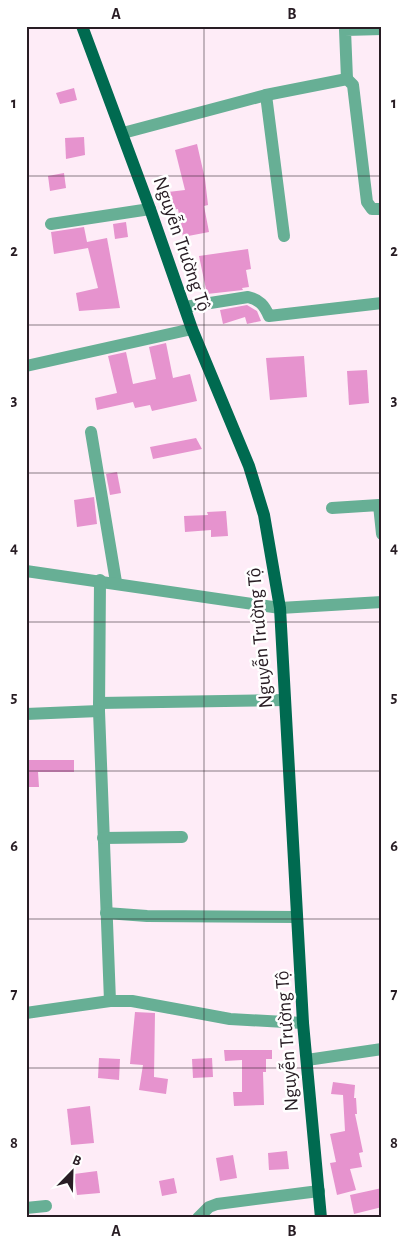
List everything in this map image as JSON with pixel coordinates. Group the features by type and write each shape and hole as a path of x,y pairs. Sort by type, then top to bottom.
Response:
{"main road":[{"name":"Nguyễn Trường Tộ","path":"82,26 123,133 192,329 250,466 264,515 280,608 303,1023 321,1218"}],"street":[{"path":"382,29 345,30 347,79 354,85 367,202 372,209 382,209"},
{"path":"123,133 266,95 347,79"},
{"path":"266,95 284,236"},
{"path":"52,224 150,209"},
{"path":"185,308 248,297 257,300 264,306 269,316 382,303"},
{"path":"26,366 192,329"},
{"path":"91,432 116,582"},
{"path":"332,508 379,505 382,534"},
{"path":"26,571 116,582 280,608 382,602"},
{"path":"100,580 99,707 110,1001"},
{"path":"26,714 99,707 285,700"},
{"path":"103,838 182,838"},
{"path":"106,913 147,916 297,917"},
{"path":"26,1013 110,1001 132,1000 230,1019 303,1023"},
{"path":"307,1060 382,1049"},
{"path":"198,1218 209,1207 217,1204 319,1191"},
{"path":"26,1208 46,1206"}],"building":[{"path":"74,88 77,100 60,104 56,93"},
{"path":"84,137 85,155 66,159 65,138"},
{"path":"197,144 205,179 208,205 204,206 209,232 183,237 178,209 170,210 168,192 185,190 175,150"},
{"path":"64,173 66,188 50,191 48,176"},
{"path":"126,222 128,237 115,239 113,224"},
{"path":"84,227 87,242 107,238 120,308 79,311 76,293 98,288 88,248 54,254 51,232"},
{"path":"248,249 251,269 246,270 249,287 242,288 243,290 207,294 199,256"},
{"path":"247,305 257,311 261,321 247,324 245,317 223,324 220,310"},
{"path":"166,343 173,378 190,374 197,401 152,411 150,405 135,408 133,402 97,410 95,398 117,393 108,356 126,352 133,384 156,379 149,347"},
{"path":"304,356 307,397 270,400 266,358"},
{"path":"367,370 369,403 349,405 347,371"},
{"path":"196,438 202,449 153,459 150,447"},
{"path":"117,472 121,493 110,495 106,474"},
{"path":"94,497 97,524 77,527 74,500"},
{"path":"226,511 228,536 211,537 211,530 185,532 184,516 208,515 207,512"},
{"path":"26,760 74,760 74,772 38,772 39,787 26,787"},
{"path":"135,1012 155,1013 154,1077 168,1079 166,1094 139,1090 143,1065 130,1064"},
{"path":"224,1050 272,1050 272,1059 266,1059 266,1072 263,1072 264,1105 234,1106 233,1092 242,1092 242,1060 225,1061"},
{"path":"99,1058 120,1059 119,1080 98,1078"},
{"path":"212,1058 213,1077 193,1078 192,1059"},
{"path":"333,1082 355,1085 354,1098 356,1098 357,1114 355,1114 363,1152 359,1153 362,1167 350,1169 356,1190 337,1195 330,1163 336,1162 330,1134 345,1131 343,1095 331,1094"},
{"path":"90,1106 94,1143 71,1145 67,1109"},
{"path":"287,1151 289,1169 269,1170 268,1153"},
{"path":"233,1155 237,1178 220,1181 216,1158"},
{"path":"97,1171 100,1193 77,1195 74,1174"},
{"path":"174,1178 177,1193 162,1196 159,1181"},
{"path":"382,1188 382,1207 354,1214 350,1195"}]}
